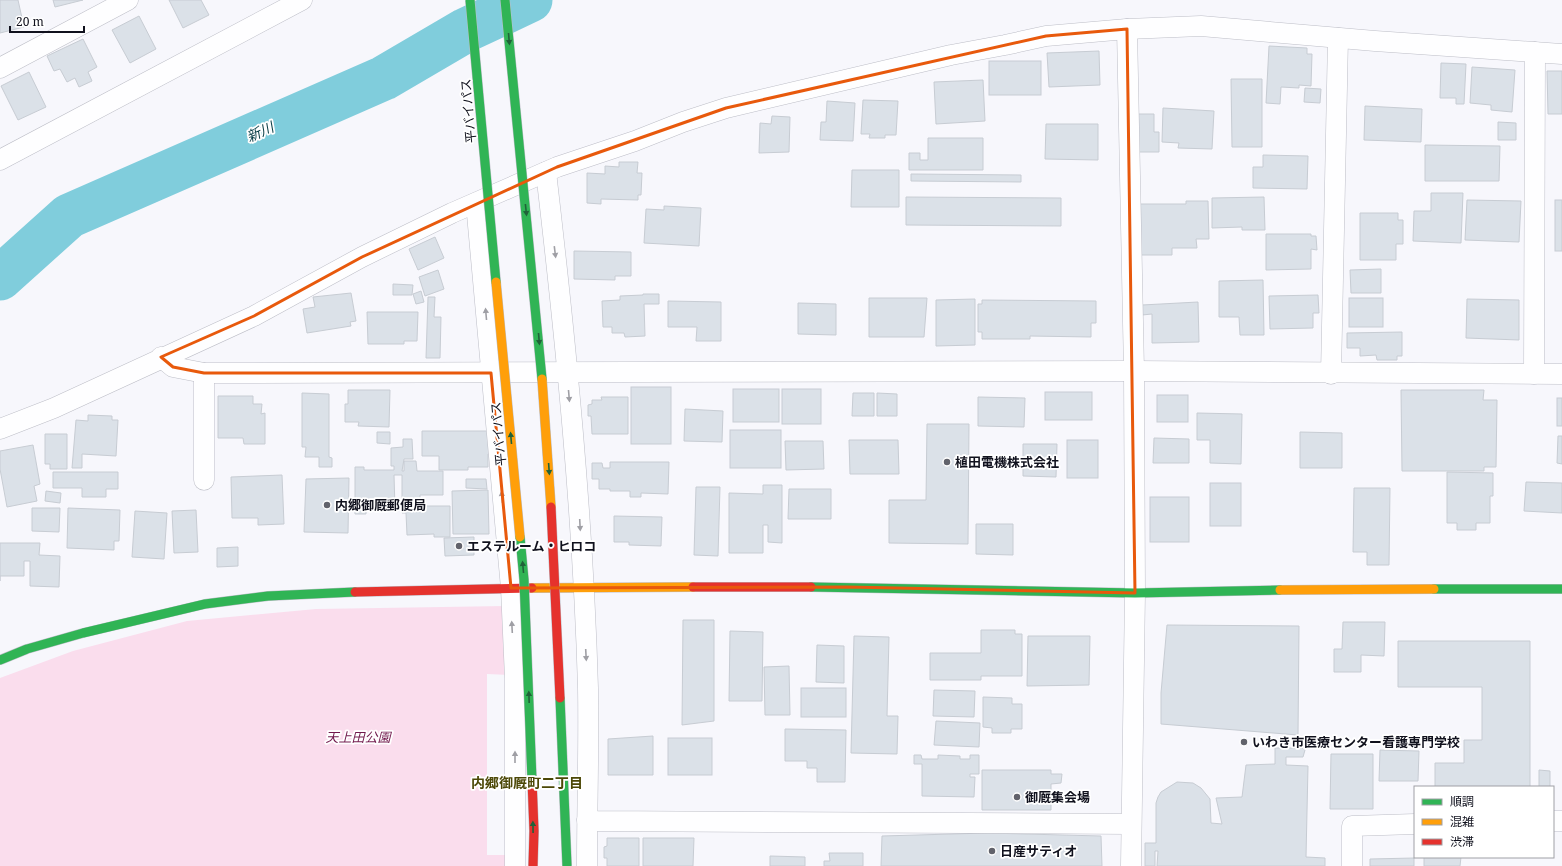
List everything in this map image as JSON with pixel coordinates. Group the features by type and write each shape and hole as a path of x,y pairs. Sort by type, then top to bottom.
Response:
{"main road":[{"name":"平バイパス","path":"470,0 524,580 534,831 533,866"},
{"path":"506,0 546,425 553,536 567,866"},
{"path":"0,660 27,649 83,632 205,604 268,596 583,587 847,587 1135,593 1337,589 1562,589"}],"street":[{"path":"0,68 128,0"},
{"path":"0,160 302,0"},
{"path":"0,429 54,408 161,357 254,316 362,258 476,203 546,172 726,108 951,55 1046,36 1127,29 1201,26 1338,38 1562,54"},
{"path":"1127,29 1134,371 1135,593 1131,866"},
{"path":"1331,374 1338,38"},
{"path":"1534,374 1535,52"},
{"path":"546,172 560,292 579,514 588,688 587,866"},
{"path":"476,203 511,588 515,678 515,866"},
{"path":"161,357 173,367 204,373 1134,371 1331,374 1562,374"},
{"path":"204,373 204,480"},
{"path":"587,820 604,822 1131,824"},
{"path":"1352,866 1352,826 1414,824"}],"highlighted area":[{"path":"1127,29 1135,593 847,587 511,588 491,373 204,373 173,367 161,357 254,316 362,257 557,167 726,108 1046,36"}],"green space":[{"name":"天上田公園","path":"505,606 510,675 487,674 487,855 509,855 509,866 0,866 0,678 73,651 187,621 316,609"}],"building":[{"path":"0,0 18,0 24,27 0,33"},
{"path":"53,0 83,0 55,7"},
{"path":"169,0 201,0 209,15 183,28"},
{"path":"139,16 156,49 130,63 112,30"},
{"path":"83,39 97,67 88,72 92,81 79,87 75,78 67,82 60,69 54,71 47,56"},
{"path":"1269,46 1307,48 1307,54 1312,54 1311,86 1299,85 1299,88 1281,87 1280,104 1266,103"},
{"path":"1099,51 1100,85 1049,87 1047,53"},
{"path":"989,61 1041,61 1041,95 989,95"},
{"path":"1441,63 1466,64 1464,104 1456,104 1456,98 1440,98"},
{"path":"1472,67 1515,70 1512,112 1491,110 1491,105 1470,103"},
{"path":"1547,71 1562,71 1562,114 1548,114"},
{"path":"29,72 46,107 18,120 1,86"},
{"path":"1231,79 1262,79 1262,147 1232,147"},
{"path":"983,80 985,121 936,124 934,82"},
{"path":"1305,88 1321,89 1320,103 1304,102"},
{"path":"863,100 898,101 896,135 885,135 885,138 869,138 870,134 861,134"},
{"path":"827,101 855,103 853,141 820,140 821,122 826,122"},
{"path":"1365,106 1422,109 1421,142 1364,140"},
{"path":"1163,108 1214,111 1212,149 1178,148 1179,143 1162,142"},
{"path":"1137,114 1154,114 1154,132 1159,132 1159,152 1137,152"},
{"path":"772,116 790,117 789,152 759,153 760,123 771,124"},
{"path":"1498,122 1516,123 1516,140 1498,140"},
{"path":"1046,124 1098,124 1098,160 1045,159"},
{"path":"928,138 983,138 983,170 909,170 909,153 920,153 920,160 928,160"},
{"path":"1425,145 1500,146 1499,181 1425,181"},
{"path":"1263,155 1308,156 1307,189 1253,188 1253,167 1263,167"},
{"path":"619,162 638,162 637,173 642,173 641,195 638,195 638,200 601,199 601,204 587,203 587,173 605,174 605,166 619,167"},
{"path":"852,170 899,170 899,207 851,207"},
{"path":"911,174 1021,175 1021,182 911,181"},
{"path":"1431,193 1463,193 1461,243 1413,241 1414,211 1431,211"},
{"path":"906,197 1061,198 1061,226 906,225"},
{"path":"1264,197 1265,230 1242,230 1242,227 1212,228 1212,198"},
{"path":"1467,200 1521,201 1519,242 1465,240"},
{"path":"1555,200 1562,200 1562,251 1555,251"},
{"path":"1186,201 1208,201 1209,239 1196,239 1197,248 1172,248 1172,255 1136,255 1136,204 1186,204"},
{"path":"664,206 701,208 699,246 644,243 646,209 664,210"},
{"path":"1360,213 1398,213 1398,220 1403,220 1403,244 1396,244 1396,260 1360,260"},
{"path":"1266,234 1311,234 1311,236 1316,236 1317,250 1311,249 1311,269 1266,270"},
{"path":"435,237 444,258 418,270 409,249"},
{"path":"574,251 631,252 631,276 615,276 615,280 574,279"},
{"path":"1381,269 1381,293 1351,293 1350,270"},
{"path":"438,270 444,289 425,296 419,277"},
{"path":"1263,280 1264,335 1240,335 1239,317 1219,317 1219,281"},
{"path":"393,284 413,285 412,295 393,295"},
{"path":"421,291 424,302 416,304 413,294"},
{"path":"351,293 356,321 350,322 351,326 307,333 303,309 315,307 313,297"},
{"path":"659,294 659,304 644,304 645,336 625,337 624,333 612,333 612,327 603,327 602,301 620,300 620,296"},
{"path":"1318,295 1319,313 1313,313 1313,328 1270,329 1269,296"},
{"path":"428,297 435,297 434,317 441,317 440,358 426,358"},
{"path":"869,298 927,298 924,337 869,337"},
{"path":"1349,298 1383,298 1383,327 1349,327"},
{"path":"975,299 975,345 936,346 936,300"},
{"path":"1467,299 1519,300 1519,340 1466,338"},
{"path":"982,300 1096,301 1096,323 1091,323 1091,337 1030,336 1030,339 982,339 982,332 978,332 978,304 982,304"},
{"path":"668,301 721,302 721,341 696,341 697,327 668,327"},
{"path":"1198,302 1199,342 1152,343 1152,314 1142,315 1142,305"},
{"path":"798,303 836,304 836,335 798,334"},
{"path":"367,312 418,312 417,341 404,341 404,344 368,344"},
{"path":"1402,332 1402,356 1397,356 1397,360 1377,360 1376,355 1360,356 1360,348 1347,348 1347,333"},
{"path":"631,387 671,387 671,444 631,444"},
{"path":"733,389 779,389 779,422 733,422"},
{"path":"782,389 821,389 821,424 782,424"},
{"path":"348,390 390,390 389,427 358,426 359,422 345,422 345,404 348,404"},
{"path":"1401,390 1484,390 1483,400 1497,400 1496,467 1484,467 1484,471 1402,471"},
{"path":"1045,392 1092,392 1092,420 1045,420"},
{"path":"302,393 329,394 329,457 332,458 332,467 319,467 319,457 305,457 306,447 302,447"},
{"path":"853,393 874,393 874,416 852,416"},
{"path":"877,393 897,394 897,416 877,416"},
{"path":"1157,395 1188,395 1188,422 1157,422"},
{"path":"218,396 253,396 253,404 262,404 261,414 265,413 265,444 244,444 243,438 218,438"},
{"path":"601,397 628,397 628,434 592,434 591,416 588,416 588,405 592,404 592,400 602,400"},
{"path":"978,397 1025,398 1024,427 978,426"},
{"path":"1557,398 1562,398 1562,426 1557,426"},
{"path":"685,409 723,411 722,442 684,441"},
{"path":"1197,413 1242,414 1241,464 1210,463 1210,440 1197,440"},
{"path":"88,415 112,416 112,420 118,420 116,456 82,454 82,468 72,468 76,420 88,421"},
{"name":"植田電機株式会社","path":"927,424 969,424 968,544 889,543 889,500 926,500"},
{"path":"730,430 781,430 781,468 730,468"},
{"path":"422,431 490,431 490,454 488,454 488,467 468,467 468,470 439,470 439,456 422,456"},
{"path":"377,432 390,432 390,444 377,443"},
{"path":"1300,432 1342,433 1342,468 1300,468"},
{"path":"45,434 67,434 67,469 50,469 50,464 45,464"},
{"path":"1558,436 1562,436 1562,464 1557,463"},
{"path":"1154,438 1189,439 1189,463 1153,463"},
{"path":"403,439 412,439 413,459 404,459 402,471 404,471 404,461 416,461 417,471 443,471 443,495 420,495 420,506 450,506 450,537 434,537 434,534 407,535 406,513 402,513 402,475 394,475 395,509 366,510 366,514 355,514 355,467 364,467 364,470 394,470 394,466 391,466 391,448 403,447"},
{"path":"849,440 898,440 899,474 850,474"},
{"path":"1067,440 1098,440 1098,478 1067,478"},
{"path":"785,441 823,441 824,469 786,470"},
{"path":"1023,444 1057,444 1056,477 1023,476"},
{"path":"33,445 40,484 34,486 37,501 7,507 0,469 0,451"},
{"path":"610,462 669,462 668,494 641,493 641,497 630,497 630,491 610,491 610,489 599,489 599,479 592,479 592,463 602,463 603,468 610,468"},
{"path":"53,472 118,472 118,489 106,489 106,497 82,497 82,488 53,488"},
{"path":"1447,472 1493,473 1493,496 1490,496 1490,523 1476,523 1476,530 1457,530 1457,523 1447,523"},
{"path":"282,475 284,524 258,525 258,518 232,518 231,477"},
{"path":"349,478 348,533 304,532 306,479"},
{"path":"466,479 486,479 487,489 466,488"},
{"path":"1526,482 1562,483 1562,513 1524,511"},
{"path":"1210,483 1241,483 1241,526 1210,526"},
{"path":"763,485 782,485 782,543 768,542 768,525 763,525 763,553 729,553 729,493 763,494"},
{"path":"696,487 720,487 718,556 694,555"},
{"path":"1354,488 1390,488 1389,565 1367,565 1367,552 1353,552"},
{"path":"789,489 831,489 831,519 788,519"},
{"path":"488,490 489,534 453,534 452,491"},
{"path":"46,491 61,493 60,503 45,501"},
{"path":"1150,497 1189,497 1189,542 1150,542"},
{"path":"32,508 60,508 59,532 32,531"},
{"path":"68,508 120,510 119,541 114,541 114,550 67,548"},
{"path":"196,510 198,552 174,553 172,511"},
{"path":"135,511 167,513 164,559 132,557"},
{"path":"614,516 662,517 661,546 629,545 629,542 614,542"},
{"path":"976,524 1013,524 1013,555 976,554"},
{"name":"エステルーム・ヒロコ","path":"474,537 474,555 445,556 444,538"},
{"path":"0,543 40,543 39,555 60,556 59,587 30,586 30,561 24,561 24,576 0,576"},
{"path":"238,547 238,566 217,567 217,548"},
{"path":"683,620 714,620 714,721 682,725"},
{"path":"1343,622 1385,622 1384,656 1361,655 1361,672 1334,672 1334,649 1342,649"},
{"path":"1167,625 1299,626 1298,735 1161,724 1161,693"},
{"path":"981,630 1015,630 1015,634 1022,634 1022,676 981,676 981,680 930,680 930,653 981,653"},
{"path":"730,631 763,632 762,701 729,701"},
{"path":"854,636 889,637 887,716 898,716 897,754 851,753"},
{"path":"1028,636 1090,636 1089,685 1027,686"},
{"path":"1398,641 1530,641 1530,786 1435,786 1435,763 1464,763 1464,740 1482,740 1482,687 1398,687"},
{"path":"817,645 844,646 844,683 816,682"},
{"path":"789,666 790,715 765,715 764,667"},
{"path":"801,688 846,688 846,717 801,717"},
{"path":"934,690 975,691 974,717 933,716"},
{"path":"983,697 1012,698 1012,704 1022,704 1022,729 1011,729 1011,733 992,733 992,728 983,727"},
{"path":"936,721 980,723 979,747 934,745"},
{"path":"785,729 846,730 845,782 817,782 817,768 807,768 807,761 785,761"},
{"path":"653,736 653,775 608,775 608,739"},
{"path":"668,738 712,738 712,775 668,775"},
{"path":"1275,748 1302,748 1305,750 1303,757 1286,757 1286,765 1308,766 1306,857 1325,858 1325,866 1157,866 1158,851 1155,851 1155,866 1145,866 1145,843 1156,843 1156,803 1161,792 1177,782 1193,783 1201,788 1210,799 1211,823 1222,824 1216,798 1242,797 1246,765 1275,764"},
{"path":"1380,750 1419,751 1418,781 1379,781"},
{"path":"1331,754 1373,754 1373,809 1330,809"},
{"path":"914,755 921,755 922,759 938,759 938,755 960,756 960,759 970,759 970,755 979,755 979,774 970,774 970,777 975,777 974,797 922,796 922,764 914,764"},
{"name":"御厩集会場","path":"982,770 1051,770 1051,774 1062,774 1061,783 1051,784 1051,810 982,810"},
{"path":"1539,770 1550,771 1550,786 1539,786"},
{"name":"日産サティオ","path":"987,833 1101,836 1102,866 881,866 882,836"},
{"path":"607,838 639,838 639,866 607,866 607,858 604,858 604,847 607,846"},
{"path":"643,838 694,838 693,866 643,866"},
{"path":"829,853 863,853 863,866 824,866 824,861 830,861"},
{"path":"770,856 805,857 805,866 770,866"},
{"path":"1414,858 1414,866 1370,866 1370,859"},
{"path":"1424,858 1461,858 1460,866 1424,866"}],"waterway":[{"name":"新川","path":"0,278 69,216 384,78 466,30 530,0"}],"traffic: fast":[{"path":"470,0 496,282"},
{"path":"505,0 542,379"},
{"path":"520,537 524,580 532,780"},
{"path":"811,587 1135,593 1280,590"},
{"path":"1434,589 1562,589"},
{"path":"0,660 27,649 83,633 205,604 268,596 355,592"},
{"path":"560,698 567,866"}],"traffic: slow":[{"path":"496,282 520,537"},
{"path":"542,379 551,507"},
{"path":"532,588 693,587"},
{"path":"1280,590 1434,589"}],"traffic: jam":[{"path":"551,507 560,698"},
{"path":"693,587 811,587"},
{"path":"355,592 532,588"},
{"path":"532,780 534,831 533,866"}],"place":[{"name":"植田電機株式会社","path":"947,462"},
{"name":"内郷御厩郵便局","path":"327,505"},
{"name":"エステルーム・ヒロコ","path":"459,546"},
{"name":"いわき市医療センター看護専門学校","path":"1244,742"},
{"name":"御厩集会場","path":"1017,797"},
{"name":"日産サティオ","path":"992,851"}],"district":[{"name":"内郷御厩町二丁目","path":"527,783"}]}
